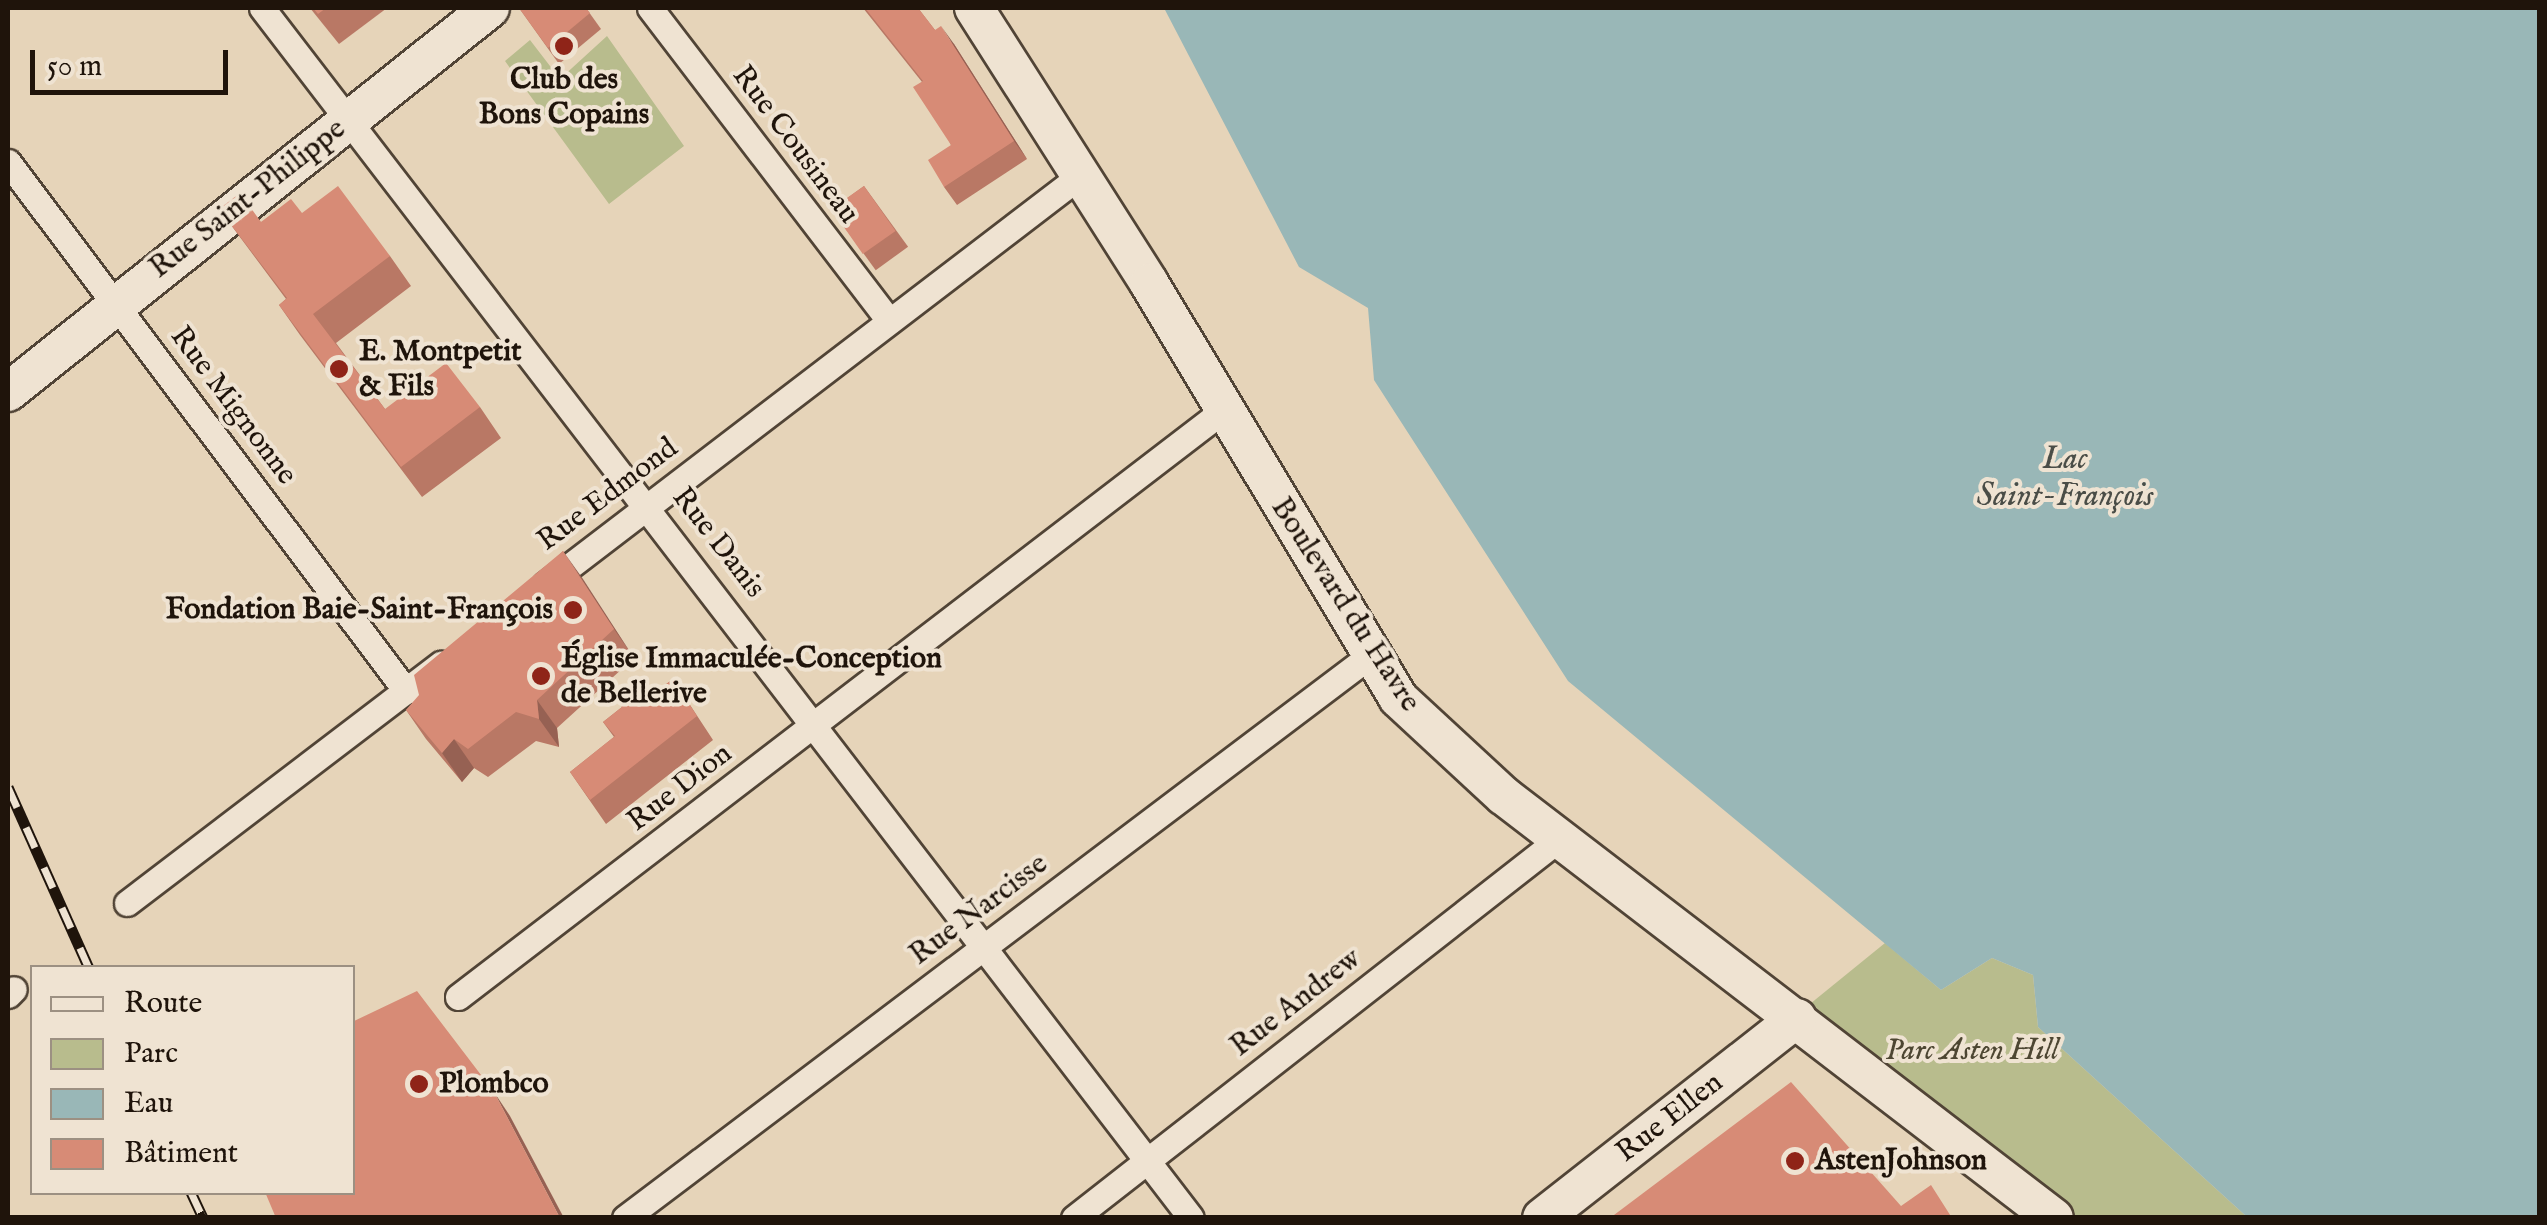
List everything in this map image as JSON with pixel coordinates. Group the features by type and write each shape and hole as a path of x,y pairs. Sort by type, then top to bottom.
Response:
{"street":[{"name":"Rue Danis","path":"262,8 817,724 1191,1218"},
{"name":"Rue Saint-Philippe","path":"8,392 490,8"},
{"name":"Rue Cousineau","path":"650,8 890,322"},
{"name":"Boulevard du Havre","path":"974,8 1225,409 1398,698 1457,759 2054,1218"},
{"name":"Rue Mignonne","path":"8,162 406,691"},
{"name":"Rue Edmond","path":"527,598 1081,175"},
{"name":"Rue Dion","path":"458,997 1225,409"},
{"path":"127,904 466,644"},
{"name":"Rue Narcisse","path":"625,1218 1372,654"},
{"name":"Rue Andrew","path":"1074,1218 1559,839"},
{"name":"Rue Ellen","path":"1542,1218 1797,1018"}],"green space":[{"path":"607,36 684,146 609,204 505,61 530,40 560,79"},
{"name":"Parc Asten Hill","path":"1885,943 1941,990 1992,958 2033,975 2038,1027 2247,1217 2073,1217 1805,1008"}],"water":[{"name":"Lac Saint-François","path":"1164,8 2539,8 2539,1217 2247,1217 2038,1027 2033,975 1992,958 1941,990 1568,681 1374,380 1368,308 1299,267"}],"building":[{"path":"519,8 586,8 590,13 548,48"},
{"path":"865,8 918,8 935,30 941,26 1014,141 944,187 928,160 951,145 913,87 923,81"},
{"name":"E. Montpetit & Fils","path":"338,186 390,256 313,314 385,409 446,363 480,407 401,467 279,305 287,298 219,209 240,193 261,222 291,199 302,213"},
{"path":"864,186 896,231 863,254 831,209"},
{"name":"Église Immaculée-Conception de Bellerive","path":"563,551 614,629 537,700 539,719 516,712 468,749 454,739 442,753 406,710 419,695 414,675"},
{"path":"673,679 697,716 590,800 570,772 615,736 603,722 622,707 616,698 641,688 649,697"},
{"name":"Plombco","path":"417,991 494,1092 560,1218 276,1218 266,1195 355,1195 355,1021"},
{"name":"AstenJohnson","path":"1791,1082 1901,1206 1931,1185 1952,1218 1610,1218"}],"railway":[{"path":"8,787 88,965"},
{"path":"192,1195 203,1218"}],"place":[{"name":"Club des Bons Copains","path":"564,46"},
{"name":"E. Montpetit & Fils","path":"339,369"},
{"name":"Fondation Baie-Saint-François","path":"573,610"},
{"name":"Église Immaculée-Conception de Bellerive","path":"541,676"},
{"name":"Plombco","path":"419,1084"},
{"name":"AstenJohnson","path":"1795,1161"}]}
